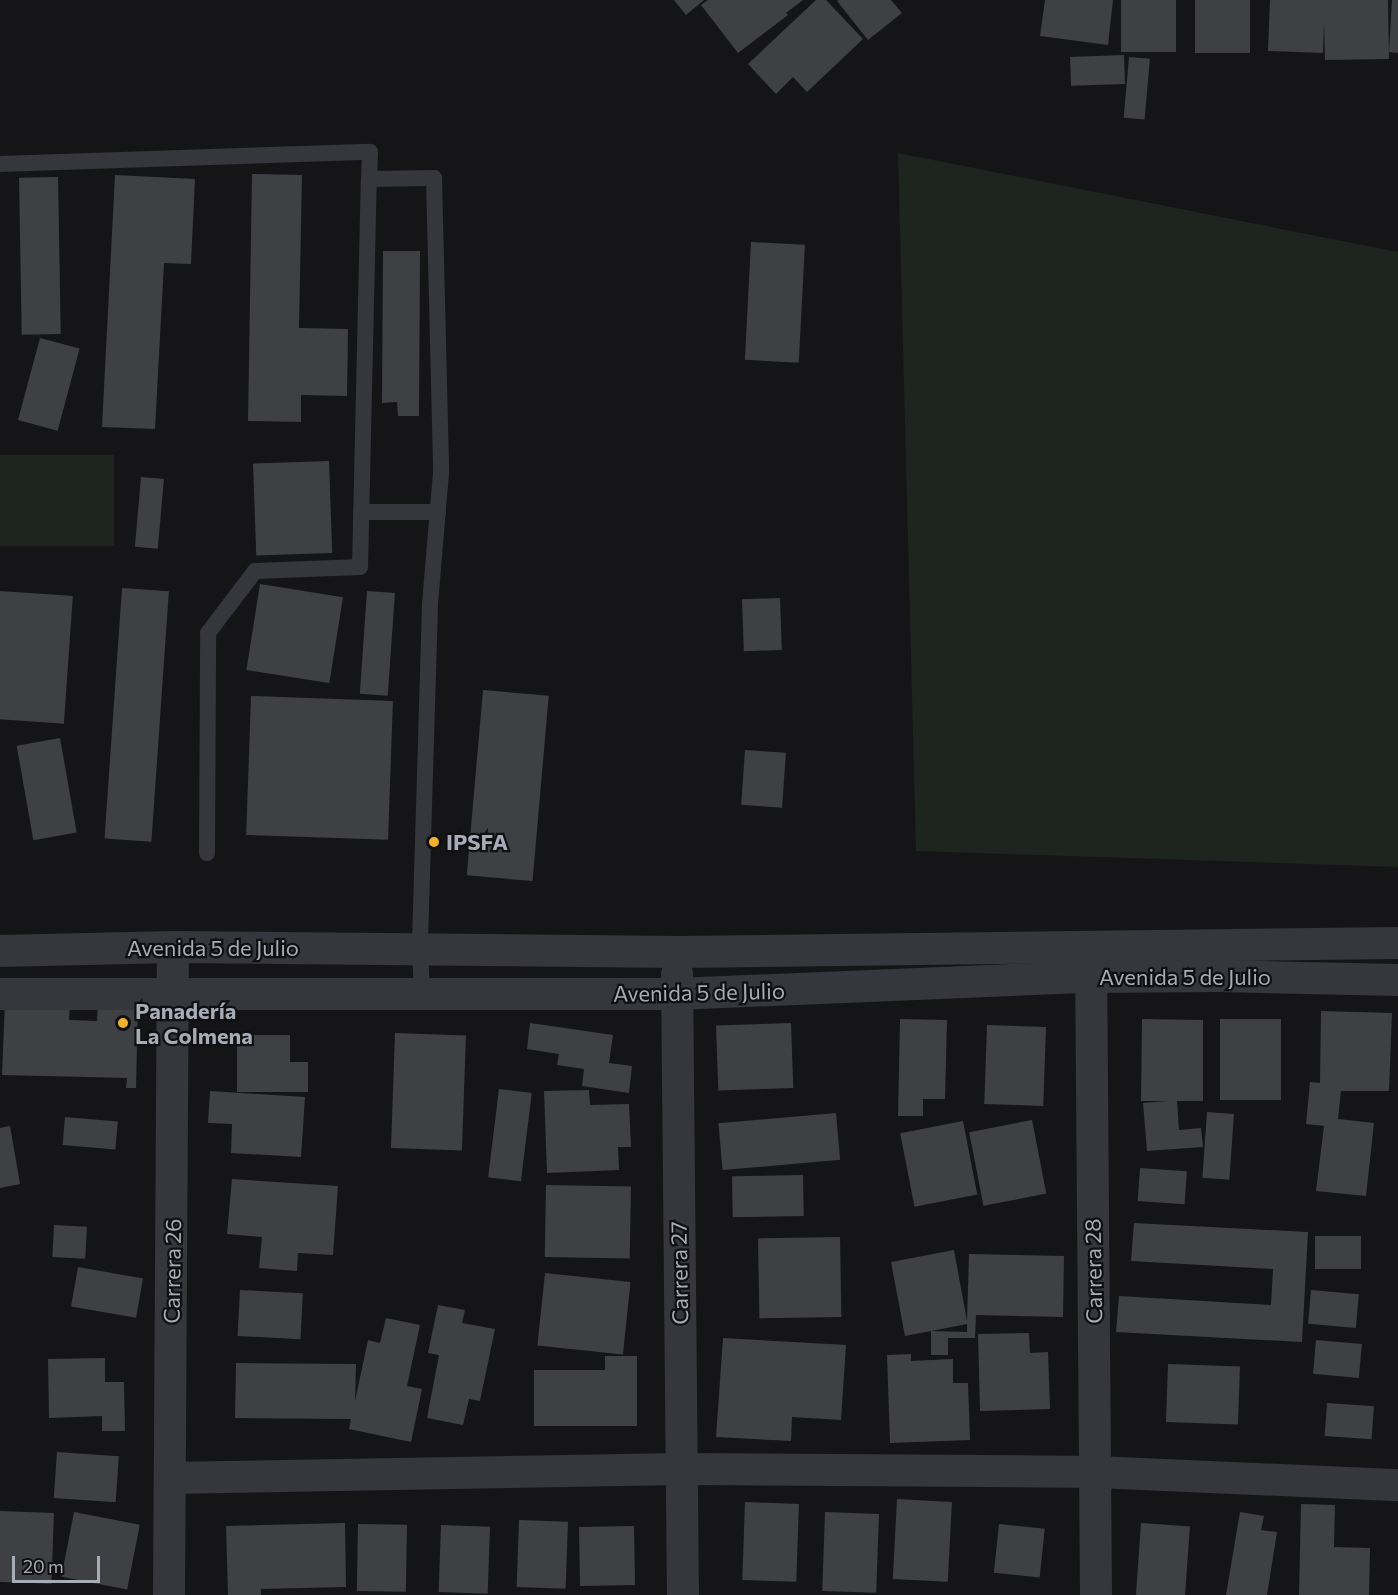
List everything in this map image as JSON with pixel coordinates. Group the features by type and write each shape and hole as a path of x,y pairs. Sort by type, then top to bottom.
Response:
{"street":[{"name":"Avenida 5 de Julio","path":"0,994 676,994 1090,962 1398,944"},
{"name":"Avenida 5 de Julio","path":"0,951 172,946 679,952 1090,962 1219,976 1398,980"},
{"name":"Carrera 26","path":"169,1595 174,994 172,946"},
{"name":"Carrera 27","path":"679,952 676,994 683,1595"},
{"name":"Carrera 28","path":"1090,962 1096,1595"},
{"path":"170,1478 681,1469 1096,1472 1398,1485"}],"lane":[{"path":"0,164 370,152 360,567 255,571 208,633 207,853"},
{"path":"369,179 434,178 441,473 430,605 420,949 422,994"},
{"path":"362,512 438,512"}],"shaded area":[{"path":"898,153 1398,252 1398,867 916,851"},
{"path":"0,455 114,455 114,546 0,546"}],"building":[{"path":"674,0 704,0 686,15"},
{"path":"708,0 803,0 786,13 788,15 738,53 701,5"},
{"path":"816,0 826,0 863,39 807,92 793,77 776,94 748,64"},
{"path":"891,0 902,13 868,40 837,1"},
{"path":"1045,0 1113,0 1108,45 1040,36"},
{"path":"1121,0 1176,0 1176,52 1121,52"},
{"path":"1195,0 1250,0 1250,53 1195,53"},
{"path":"1270,0 1388,0 1389,59 1325,60 1324,22 1323,53 1268,51"},
{"path":"1392,0 1398,0 1398,53 1389,52"},
{"path":"1124,55 1125,84 1071,86 1070,57"},
{"path":"1129,57 1150,59 1145,120 1124,118"},
{"path":"252,174 302,175 299,328 348,329 347,396 301,395 301,422 248,421"},
{"path":"115,175 195,179 191,264 164,263 155,429 102,427"},
{"path":"58,177 61,334 22,335 19,178"},
{"path":"751,242 805,245 799,363 745,360"},
{"path":"383,251 420,251 419,416 398,416 397,402 382,403"},
{"path":"40,338 80,349 58,431 18,420"},
{"path":"329,461 332,553 256,556 253,464"},
{"path":"141,477 164,479 158,549 135,547"},
{"path":"260,584 343,597 329,683 246,670"},
{"path":"122,588 169,591 151,842 104,838"},
{"path":"0,591 73,596 64,724 0,719"},
{"path":"367,591 395,593 388,696 360,694"},
{"path":"780,598 782,650 744,651 742,599"},
{"path":"483,690 549,696 533,881 467,875"},
{"path":"251,696 393,701 388,840 246,835"},
{"path":"60,738 77,833 33,840 17,746"},
{"path":"745,750 786,753 782,808 741,805"},
{"path":"98,1001 138,1002 136,1088 126,1088 127,1078 2,1075 5,1002 70,1004 69,1020 97,1021"},
{"path":"1321,1011 1392,1013 1389,1091 1341,1091 1338,1119 1374,1123 1366,1196 1316,1191 1324,1126 1306,1124 1310,1082 1320,1083"},
{"path":"900,1019 947,1020 945,1099 923,1099 923,1116 898,1116"},
{"path":"1142,1019 1203,1020 1203,1101 1177,1101 1179,1130 1201,1128 1203,1147 1147,1151 1143,1103 1167,1101 1141,1101"},
{"path":"1220,1019 1281,1019 1281,1100 1220,1100"},
{"path":"530,1023 613,1035 609,1063 632,1066 629,1093 582,1086 584,1069 557,1065 559,1054 527,1049"},
{"path":"791,1023 793,1088 718,1091 716,1026"},
{"path":"987,1025 1046,1027 1043,1106 984,1104"},
{"path":"395,1033 466,1035 462,1150 391,1148"},
{"path":"237,1035 290,1035 290,1062 308,1062 308,1092 237,1092"},
{"path":"499,1089 532,1093 521,1181 488,1177"},
{"path":"589,1090 590,1105 629,1104 631,1147 618,1147 619,1170 547,1173 544,1091"},
{"path":"210,1091 305,1097 301,1157 231,1153 232,1124 208,1123"},
{"path":"1207,1112 1234,1114 1229,1180 1202,1178"},
{"path":"836,1113 840,1160 723,1170 718,1123"},
{"path":"65,1117 118,1122 115,1150 63,1145"},
{"path":"1032,1120 1046,1194 983,1206 969,1132"},
{"path":"963,1121 977,1195 914,1207 900,1133"},
{"path":"10,1126 20,1184 0,1188 0,1128"},
{"path":"1140,1168 1187,1171 1185,1204 1138,1201"},
{"path":"803,1175 804,1216 733,1217 732,1176"},
{"path":"232,1179 338,1186 333,1255 298,1253 297,1271 259,1268 262,1237 227,1234"},
{"path":"546,1185 631,1186 630,1258 545,1257"},
{"path":"1134,1223 1308,1232 1302,1342 1116,1332 1119,1296 1271,1305 1273,1269 1131,1261"},
{"path":"54,1225 87,1227 85,1259 52,1257"},
{"path":"1315,1236 1361,1236 1361,1269 1315,1269"},
{"path":"840,1237 841,1317 759,1318 758,1238"},
{"path":"954,1250 967,1321 969,1254 1064,1256 1063,1317 976,1315 975,1338 948,1338 948,1355 931,1355 931,1331 967,1332 967,1324 905,1336 891,1262"},
{"path":"78,1267 143,1278 136,1318 71,1306"},
{"path":"545,1273 631,1282 623,1355 537,1346"},
{"path":"240,1290 303,1293 301,1339 238,1336"},
{"path":"1311,1290 1359,1294 1356,1328 1308,1324"},
{"path":"438,1305 465,1310 462,1323 495,1329 480,1401 469,1399 463,1425 427,1418 439,1355 428,1353"},
{"path":"386,1318 420,1325 407,1386 422,1389 411,1442 349,1429 351,1419 235,1418 236,1363 356,1364 355,1401 368,1340 380,1343"},
{"path":"1029,1333 1030,1353 1048,1352 1050,1409 980,1411 978,1334"},
{"path":"723,1338 846,1345 841,1420 792,1417 791,1441 716,1437"},
{"path":"1316,1340 1362,1344 1359,1378 1313,1374"},
{"path":"911,1354 911,1361 953,1359 953,1383 968,1383 970,1440 890,1443 887,1355"},
{"path":"605,1356 637,1356 637,1426 534,1426 534,1370 605,1370"},
{"path":"105,1358 105,1382 124,1382 125,1431 102,1431 102,1416 49,1418 48,1359"},
{"path":"1168,1364 1240,1367 1238,1424 1166,1422"},
{"path":"1327,1403 1374,1406 1372,1439 1325,1436"},
{"path":"57,1452 119,1456 116,1502 54,1498"},
{"path":"897,1499 952,1502 948,1582 893,1579"},
{"path":"745,1502 799,1504 796,1582 742,1580"},
{"path":"1301,1504 1335,1505 1334,1547 1370,1548 1369,1595 1299,1595"},
{"path":"0,1511 54,1513 51,1584 0,1582"},
{"path":"74,1512 140,1525 127,1590 61,1577"},
{"path":"825,1512 879,1514 876,1593 822,1591"},
{"path":"1240,1512 1264,1516 1261,1530 1277,1532 1267,1595 1226,1595"},
{"path":"519,1520 568,1522 566,1589 517,1587"},
{"path":"345,1523 346,1587 261,1589 261,1595 228,1595 226,1526"},
{"path":"1141,1523 1190,1526 1185,1595 1136,1595"},
{"path":"358,1524 407,1525 406,1592 357,1591"},
{"path":"999,1524 1045,1529 1040,1578 994,1573"},
{"path":"441,1525 490,1527 488,1594 439,1592"},
{"path":"634,1526 635,1585 580,1586 579,1527"}],"place":[{"name":"IPSFA","path":"434,842"},
{"name":"Panadería La Colmena","path":"123,1023"}]}
